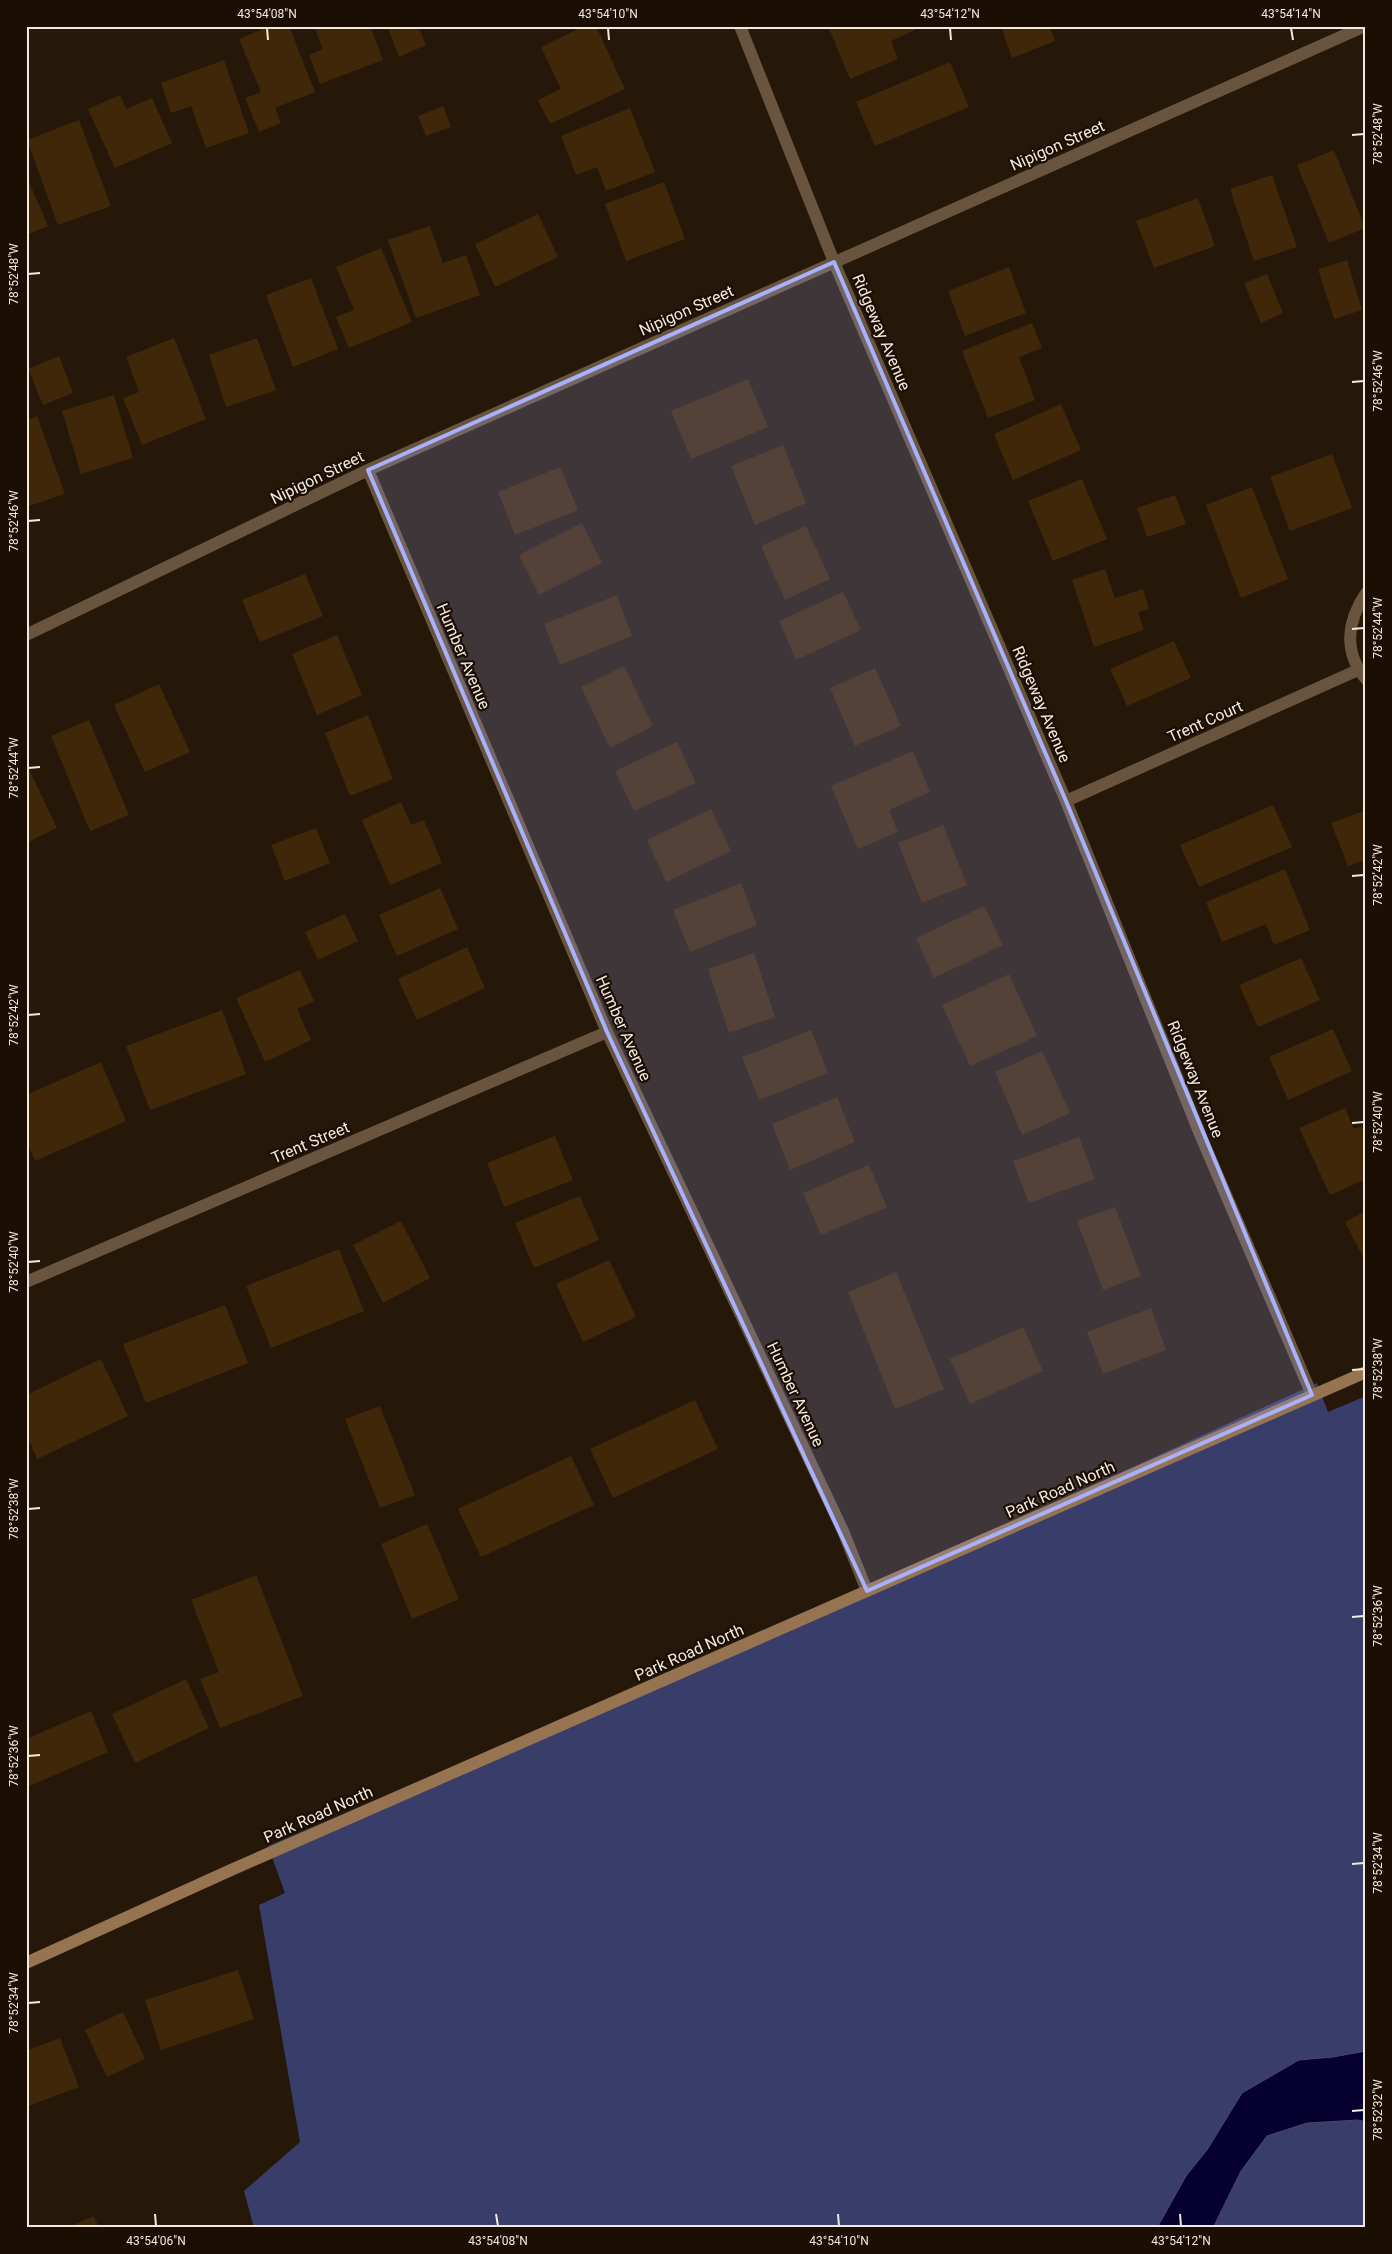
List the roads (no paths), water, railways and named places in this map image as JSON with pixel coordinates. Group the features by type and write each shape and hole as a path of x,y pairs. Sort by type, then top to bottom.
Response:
{"main road":[{"name":"Park Road North","path":"26,1963 231,1870 1366,1372"}],"street":[{"name":"Ridgeway Avenue","path":"740,26 834,262 1066,801 1202,1139 1312,1395"},
{"name":"Nipigon Street","path":"26,635 368,470 1366,26"},
{"name":"Humber Avenue","path":"368,470 607,1032 843,1531 867,1591"},
{"name":"Trent Court","path":"1066,801 1362,675 1350,650 1350,629 1356,609 1366,593"},
{"name":"Trent Street","path":"26,1282 607,1032"}]}
